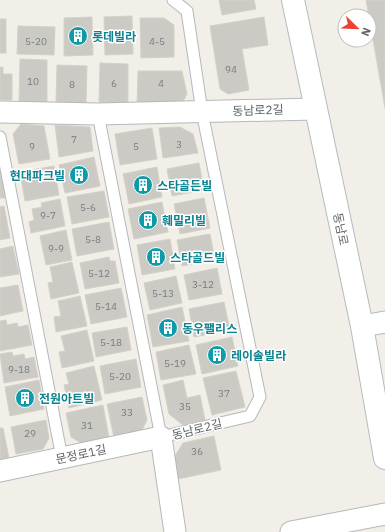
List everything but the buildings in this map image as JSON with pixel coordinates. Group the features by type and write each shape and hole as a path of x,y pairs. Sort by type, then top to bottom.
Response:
{"main road":[{"name":"동남로","path":"293,0 362,326 385,458"}],"street":[{"name":"동남로2길","path":"0,112 98,114 315,108"},
{"path":"362,326 385,322"},
{"path":"161,437 175,532"},
{"name":"문정로1길","path":"0,471 161,437"},
{"path":"291,532 385,514"}],"lane":[{"path":"173,0 187,11 202,112"},
{"name":"동남로2길","path":"98,114 161,437 250,416 260,397 202,112"},
{"path":"0,137 62,458"}],"place":[{"name":"롯데빌라","path":"78,36"},
{"name":"현대파크빌","path":"79,175"},
{"name":"스타골든빌","path":"143,185"},
{"name":"훼밀리빌","path":"148,220"},
{"name":"스타골드빌","path":"156,257"},
{"name":"동우팰리스","path":"168,328"},
{"name":"레이솔빌라","path":"217,355"},
{"name":"전원아트빌","path":"25,398"}]}
